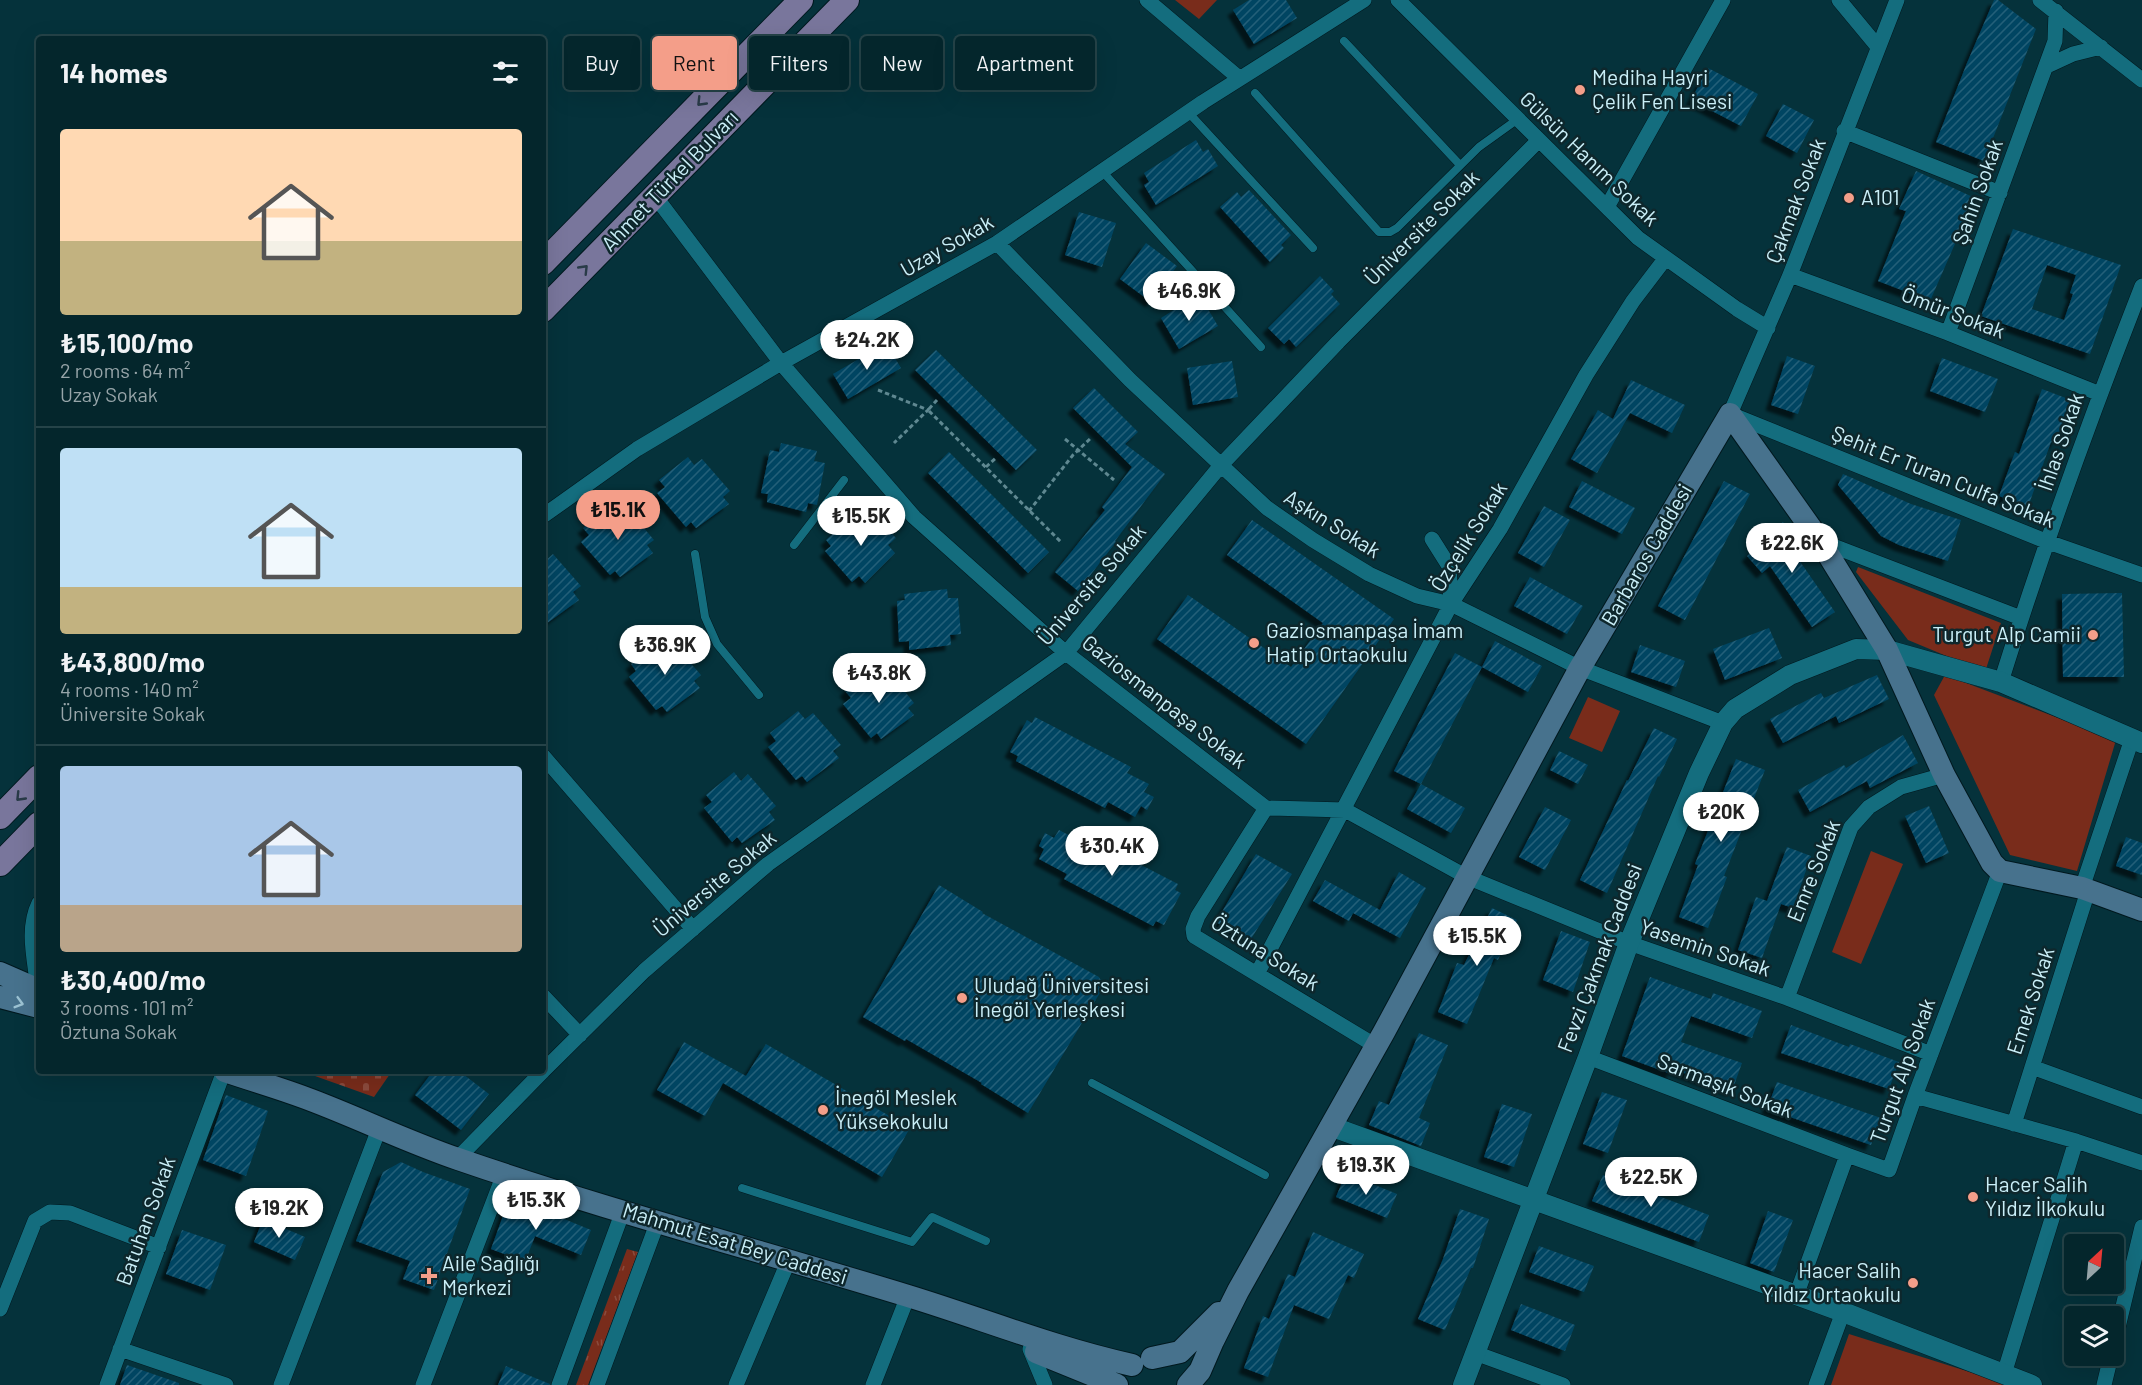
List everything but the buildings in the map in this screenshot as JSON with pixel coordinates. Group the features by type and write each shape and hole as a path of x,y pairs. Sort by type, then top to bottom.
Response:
{"main road":[{"name":"Ahmet Türkel Bulvarı","path":"546,260 801,0"},
{"name":"Ahmet Türkel Bulvarı","path":"546,307 847,0"},
{"path":"1730,414 1820,541 1887,650 1944,775 1992,863 2000,871 2085,890 2142,910"},
{"name":"Barbaros Caddesi","path":"1238,1291 1376,1046 1580,668 1730,414"},
{"path":"0,817 36,780"},
{"path":"0,864 36,827"},
{"path":"0,973 36,989"},
{"path":"0,997 36,1006"},
{"name":"Mahmut Esat Bey Caddesi","path":"234,1074 311,1100 457,1159 975,1318"},
{"path":"975,1318 1045,1357 1119,1385 1126,1372 1142,1361 1180,1352 1238,1291"},
{"path":"1188,1385 1200,1371 1212,1341 1238,1291"},
{"path":"975,1318 1092,1356 1142,1361 1162,1359 1178,1371 1183,1385"}],"street":[{"path":"1147,0 1239,78"},
{"name":"Gülsün Hanım Sokak","path":"1398,0 1638,238 1737,309 1768,328"},
{"path":"1607,207 1723,0"},
{"path":"1839,0 1878,47"},
{"name":"Çakmak Sokak","path":"1730,414 1790,275 1844,131 1897,0"},
{"path":"2040,0 2142,80"},
{"name":"Uzay Sokak","path":"546,514 637,449 781,363 997,243 1188,112 1359,1"},
{"name":"Şahin Sokak","path":"1948,333 2047,66 2055,41 2056,11"},
{"path":"2047,66 2073,54 2101,47"},
{"path":"1844,131 2000,193"},
{"name":"Üniversite Sokak","path":"546,1068 644,971 768,864 1066,653 1222,465 1338,342 1539,140"},
{"name":"Gaziosmanpaşa Sokak","path":"655,196 781,363 914,517 1066,653 1266,808"},
{"name":"Aşkın Sokak","path":"997,243 1130,380 1267,508 1322,546 1369,574 1407,592 1451,604 1580,668 1723,723"},
{"name":"Özçelik Sokak","path":"1257,974 1451,604 1500,530 1586,375 1633,301 1665,259"},
{"name":"Ömür Sokak","path":"1790,275 1948,333 2100,394"},
{"name":"İhlas Sokak","path":"2001,682 2021,618 2100,394 2142,286"},
{"name":"Şehit Er Turan Culfa Sokak","path":"1730,414 2048,542 2142,575"},
{"path":"1432,539 1449,566 1451,604"},
{"path":"1820,541 2021,618"},
{"name":"Fevzi Çakmak Caddesi","path":"1463,1385 1629,943 1699,773 1723,723 1735,709 1790,675 1856,649 1887,650 2001,682 2137,741"},
{"name":"Emek Sokak","path":"2014,1124 2085,890 2137,741"},
{"path":"546,759 693,929"},
{"name":"Emre Sokak","path":"1787,998 1851,827 1869,807 1901,787 1944,775"},
{"path":"1266,808 1345,810 1467,877"},
{"name":"Öztuna Sokak","path":"1266,808 1198,916 1193,929 1194,936 1376,1046"},
{"name":"Turgut Alp Sokak","path":"1796,1296 1847,1155 1889,1170 2000,871"},
{"name":"Yasemin Sokak","path":"1467,877 1629,943 1787,998 1931,1053"},
{"path":"36,909 33,915 32,940 36,969"},
{"path":"546,999 580,1035"},
{"name":"Sarmaşık Sokak","path":"1588,1057 1847,1155"},
{"path":"2032,1067 2142,1107"},
{"name":"Batuhan Sokak","path":"107,1385 224,1074"},
{"name":"Üniversite Sokak","path":"457,1159 540,1074"},
{"path":"1915,1096 2076,1141 2142,1163"},
{"path":"1330,1126 1843,1312 2032,1385"},
{"path":"281,1385 379,1129"},
{"path":"2004,1374 2076,1141"},
{"path":"423,1385 504,1174"},
{"path":"560,1385 623,1210"},
{"path":"0,1309 35,1221 50,1212 70,1213 159,1247"},
{"path":"597,1385 658,1221"},
{"path":"2123,1306 2142,1227"},
{"path":"736,1385 788,1262"},
{"path":"873,1385 908,1296"},
{"path":"1816,1385 1843,1312"},
{"path":"120,1349 226,1385"},
{"path":"1030,1349 1045,1385"},
{"path":"1475,1353 1563,1385"},
{"path":"2104,1385 2109,1366"}],"lane":[{"path":"1344,41 1460,165"},
{"path":"1255,93 1379,232 1386,233 1394,230 1487,140 1518,119"},
{"path":"1188,112 1313,248"},
{"path":"1102,171 1261,347"},
{"path":"794,545 844,480"},
{"path":"695,554 705,617 717,644 759,695"},
{"path":"1092,1083 1265,1175"},
{"path":"742,1188 912,1242 932,1217 986,1241"}],"path":[{"path":"878,390 928,410 1062,543"},
{"path":"894,442 937,400"},
{"path":"1029,511 1078,450 1092,437"},
{"path":"1065,439 1114,480"},
{"path":"986,467 996,458"}],"green space":[{"path":"1175,0 1217,0 1199,19"},
{"path":"1858,567 2001,623 1985,672 1908,640 1856,572"},
{"path":"1945,675 2116,740 2077,871 2010,855 1934,695"},
{"path":"1588,697 1620,711 1602,752 1569,738"},
{"path":"1871,851 1903,864 1861,964 1832,952"},
{"path":"309,1074 390,1074 374,1097"},
{"path":"627,1249 638,1252 588,1385 576,1385"},
{"path":"1849,1334 2011,1385 1831,1385"}],"place":[{"name":"Mediha Hayri Çelik Fen Lisesi","path":"1580,90"},
{"name":"A101","path":"1849,198"},
{"name":"Turgut Alp Camii","path":"2093,635"},
{"name":"Gaziosmanpaşa İmam Hatip Ortaokulu","path":"1254,643"},
{"name":"Uludağ Üniversitesi İnegöl Yerleşkesi","path":"962,998"},
{"name":"İnegöl Meslek Yüksekokulu","path":"823,1110"},
{"name":"Hacer Salih Yıldız İlkokulu","path":"1973,1197"},
{"name":"Aile Sağlığı Merkezi","path":"429,1276"},
{"name":"Hacer Salih Yıldız Ortaokulu","path":"1913,1283"}]}
